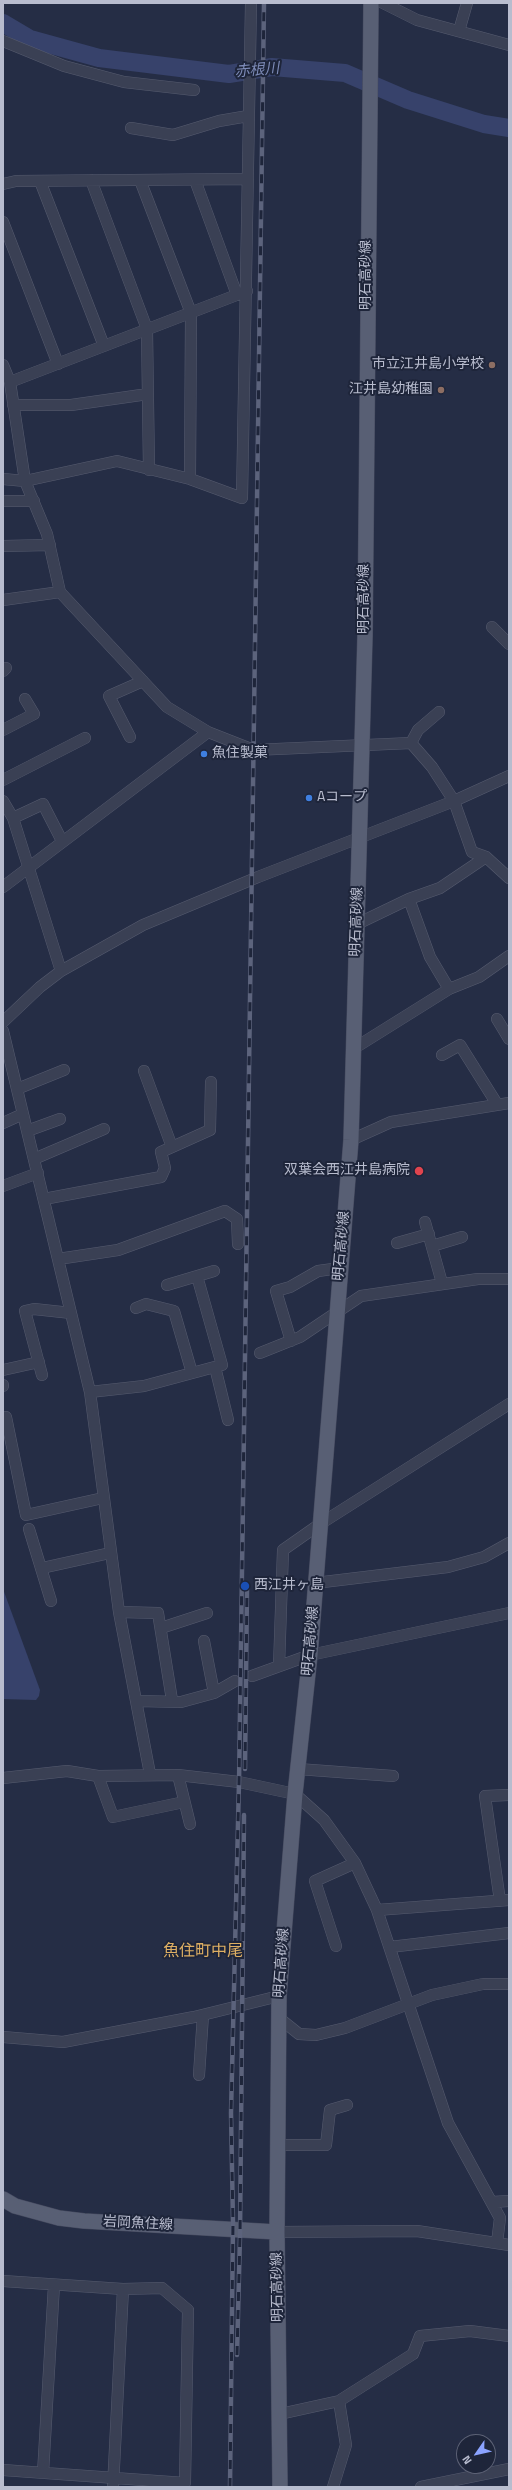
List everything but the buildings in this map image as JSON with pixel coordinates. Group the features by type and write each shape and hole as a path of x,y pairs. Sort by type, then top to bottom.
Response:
{"main road":[{"name":"明石高砂線","path":"280,2487 278,2232 279,1996 295,1794 310,1655 336,1312 351,1140 365,636 371,3"},
{"name":"岩岡魚住線","path":"3,2199 15,2206 59,2218 84,2222 278,2232"}],"street":[{"path":"3,479 26,481 117,461 190,479 242,498 242,293 248,179 248,87 251,3"},
{"path":"383,3 417,20 509,45"},
{"path":"458,31 467,3"},
{"path":"3,41 64,66 124,82 194,90"},
{"path":"131,128 173,135 219,121 248,116"},
{"path":"3,184 16,181 248,179"},
{"path":"91,180 147,329 149,470"},
{"path":"140,180 191,313 190,479"},
{"path":"195,180 242,293"},
{"path":"40,181 104,346"},
{"path":"3,222 58,364"},
{"path":"10,382 242,293"},
{"path":"3,365 10,382 26,481 50,545 60,592 167,707 208,732 254,750 411,743"},
{"path":"13,405 71,404 148,394"},
{"path":"3,501 34,501"},
{"path":"3,546 50,545"},
{"path":"3,600 60,592"},
{"path":"492,627 509,644"},
{"path":"130,737 109,696 143,681"},
{"path":"3,730 34,714 25,699"},
{"path":"411,743 418,730 439,712"},
{"path":"3,887 208,732"},
{"path":"3,780 85,738"},
{"path":"411,743 432,767 454,801 472,852 486,857 509,878"},
{"path":"3,1022 40,987 62,971 143,925 258,877 360,839 454,801 509,776"},
{"path":"3,801 13,818 62,971"},
{"path":"13,818 43,804 62,841"},
{"path":"357,924 409,899 440,888 486,857"},
{"path":"409,899 430,957 449,989"},
{"path":"354,1049 449,989 479,977 509,956"},
{"path":"497,1019 509,1039"},
{"path":"3,1031 90,1392 110,1553 119,1612 138,1702 150,1774"},
{"path":"442,1055 460,1045 497,1104"},
{"path":"17,1088 64,1070"},
{"path":"144,1071 172,1147"},
{"path":"44,1199 161,1177 165,1168 161,1152 210,1130 211,1082"},
{"path":"351,1140 391,1122 452,1114 497,1104 509,1103"},
{"path":"3,1123 23,1114"},
{"path":"27,1131 60,1119"},
{"path":"34,1159 104,1128"},
{"path":"3,1186 38,1173"},
{"path":"58,1259 118,1250 225,1211 237,1219 238,1244"},
{"path":"425,1222 442,1284"},
{"path":"397,1243 428,1234"},
{"path":"432,1246 462,1237"},
{"path":"291,1341 276,1291 290,1287 318,1271 340,1268"},
{"path":"167,1285 214,1271"},
{"path":"90,1392 144,1386 222,1365 197,1276"},
{"path":"260,1353 300,1338 361,1296 478,1279 509,1279"},
{"path":"136,1308 146,1304 174,1311 192,1373"},
{"path":"42,1375 25,1311 34,1309 71,1313"},
{"path":"3,1370 39,1362"},
{"path":"215,1367 228,1420"},
{"path":"278,1666 283,1550 320,1524 509,1404"},
{"path":"6,1417 26,1515 103,1498"},
{"path":"29,1529 51,1601"},
{"path":"315,1583 448,1567 484,1557 509,1543"},
{"path":"42,1568 110,1553"},
{"path":"119,1612 158,1613 172,1700"},
{"path":"161,1628 207,1613"},
{"path":"252,1676 310,1655 509,1613"},
{"path":"204,1641 214,1693"},
{"path":"138,1702 172,1700 181,1702 214,1693 235,1680"},
{"path":"298,1770 393,1776"},
{"path":"3,1778 67,1771 98,1776 150,1774 178,1775 239,1782 295,1794 332,1829 355,1863 377,1910 448,2123 500,2218 497,2243"},
{"path":"178,1775 190,1824"},
{"path":"98,1776 113,1817 184,1802"},
{"path":"377,1910 504,1901 485,1796 509,1795"},
{"path":"336,1946 315,1881 355,1863"},
{"path":"390,1947 509,1933"},
{"path":"279,2018 300,2034 316,2034 345,2028 432,1995 484,1984 509,1984"},
{"path":"3,2037 63,2042 203,2015 279,1996"},
{"path":"199,2075 203,2015"},
{"path":"278,2145 326,2146 330,2110 347,2105"},
{"path":"492,2202 509,2201"},
{"path":"278,2232 416,2231 509,2245"},
{"path":"3,2282 123,2289 162,2288 188,2310 185,2483 114,2482 44,2473 3,2470"},
{"path":"44,2473 54,2285"},
{"path":"114,2482 123,2289"},
{"path":"280,2414 339,2401 413,2354 420,2336 470,2331 509,2336"},
{"path":"333,2487 346,2445 339,2401"},
{"path":"421,2487 509,2470"}],"water":[{"path":"3,1589 40,1690 39,1696 36,1700 3,1699"}],"waterway":[{"name":"赤根川","path":"3,23 30,39 99,58 229,74 272,67 345,73 408,100 484,124 509,128"}],"railway":[{"path":"230,2487 233,2223 231,2113 239,1782 264,3"},
{"path":"245,1769 247,1589"},
{"path":"237,2355 240,2236 244,1815"}],"place":[{"name":"市立江井島小学校","path":"492,365"},
{"name":"江井島幼稚園","path":"441,390"},
{"name":"魚住製菓","path":"204,754"},
{"name":"Aコープ","path":"309,798"},
{"name":"双葉会西江井島病院","path":"419,1171"},
{"name":"西江井ヶ島","path":"245,1586"}],"district":[{"name":"魚住町中尾","path":"203,1952"}]}
